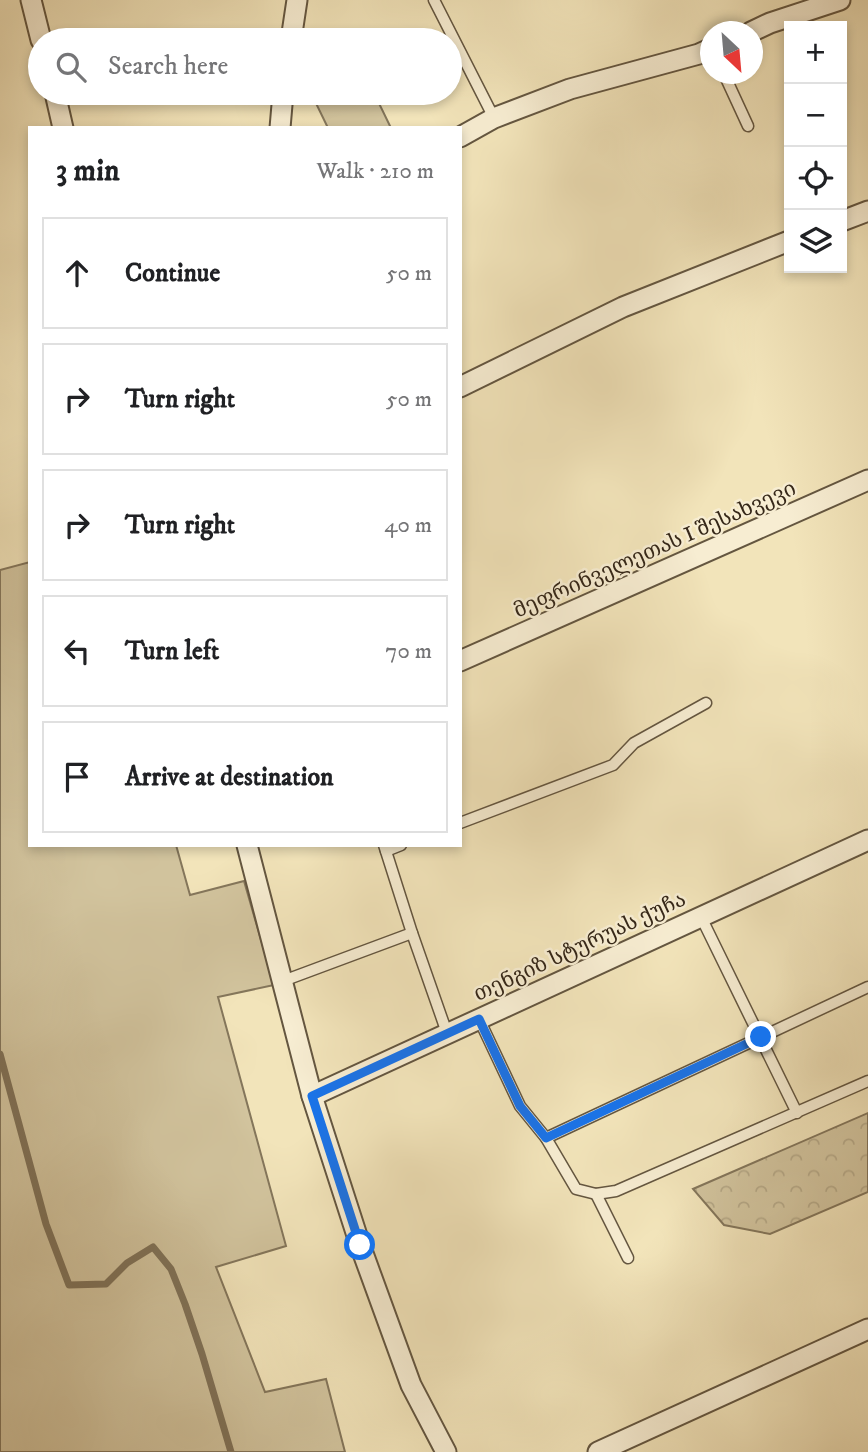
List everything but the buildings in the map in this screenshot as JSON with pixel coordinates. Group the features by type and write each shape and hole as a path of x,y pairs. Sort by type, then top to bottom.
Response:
{"street":[{"path":"31,0 38,28"},
{"path":"293,28 298,0"},
{"path":"763,26 840,0"},
{"path":"462,136 494,118 570,89 700,54"},
{"path":"57,105 62,126"},
{"path":"280,126 282,105"},
{"path":"847,219 868,211"},
{"path":"462,386 623,307 784,244"},
{"name":"მეფრინველეთას I შესახვევი","path":"462,660 868,480"},
{"name":"თენგიზ სტურუას ქუჩა","path":"312,1096 868,840"},
{"path":"248,847 312,1096 360,1245 411,1385 446,1452"},
{"path":"598,1452 868,1329"}],"lane":[{"path":"434,0 448,28"},
{"path":"462,55 494,118"},
{"path":"729,84 748,126"},
{"path":"462,822 613,765 634,743 706,703"},
{"path":"385,848 447,1033"},
{"path":"701,917 797,1113"},
{"path":"283,981 412,933"},
{"path":"546,1138 868,987"},
{"path":"479,1019 520,1106 546,1138 576,1189 596,1194 616,1191 868,1081"},
{"path":"596,1194 628,1258"}],"green space":[{"path":"317,105 380,105 390,126 327,126"},
{"path":"28,563 28,847 177,847 190,895 244,881 274,985 218,997 286,1246 216,1267 265,1392 326,1379 345,1452 0,1452 0,570"},
{"path":"868,1113 868,1192 770,1234 724,1225 693,1189"}],"waterway":[{"path":"0,1054 46,1224 69,1285 106,1284 127,1263 153,1247 171,1269 185,1304 231,1452"}],"route":[{"path":"360,1245 312,1096 479,1019 520,1106 546,1138 761,1037"}]}
